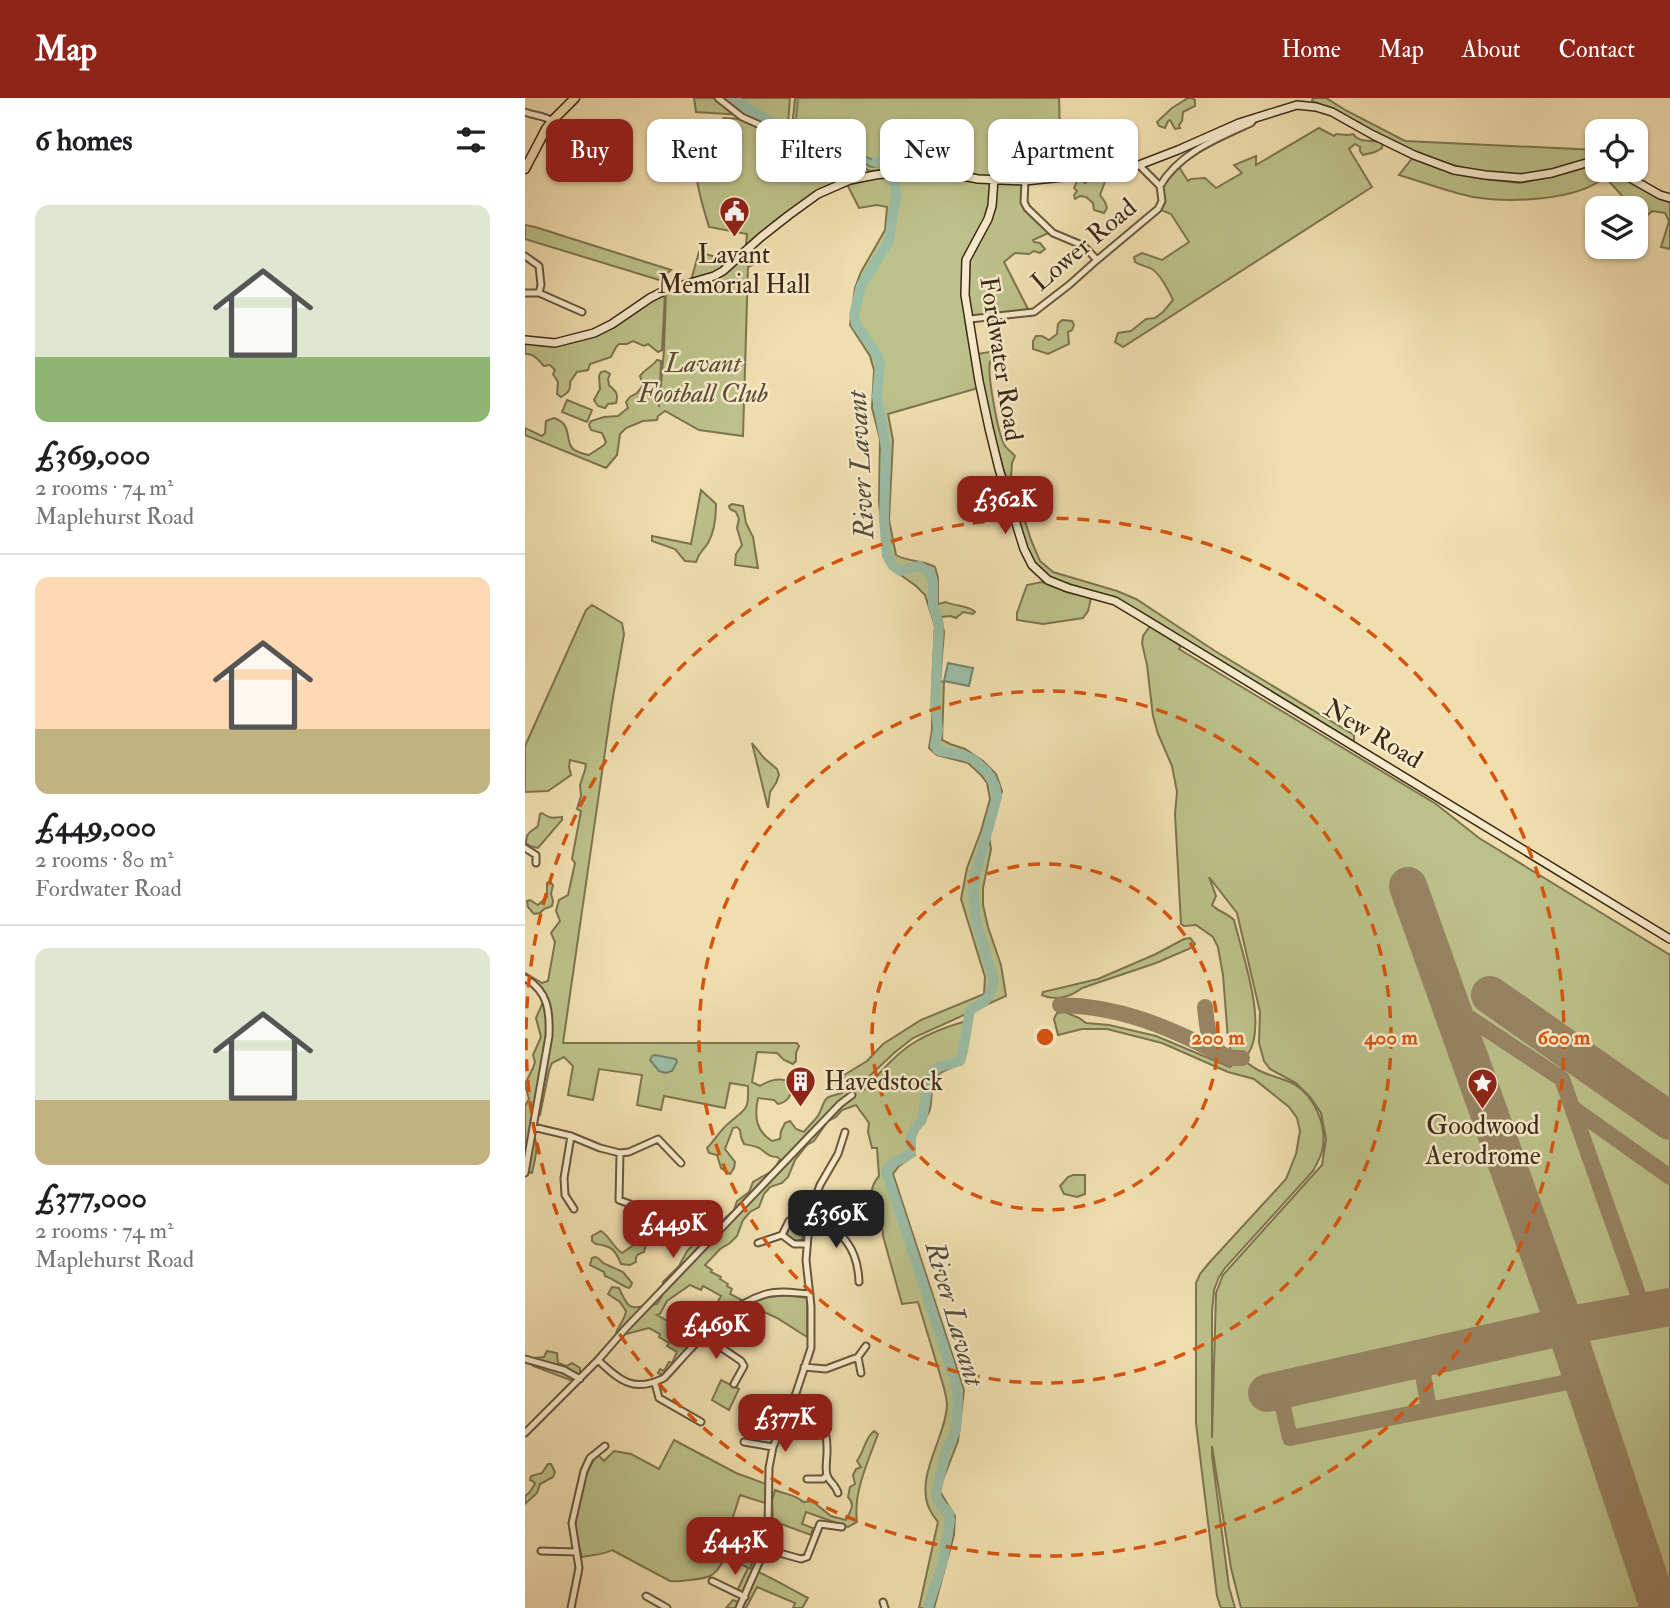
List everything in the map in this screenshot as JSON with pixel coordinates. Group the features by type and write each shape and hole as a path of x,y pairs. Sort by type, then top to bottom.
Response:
{"main road":[{"path":"554,119 575,98"},
{"path":"525,169 546,129"}],"street":[{"path":"718,98 742,117 756,123"},
{"path":"1139,165 1239,123 1297,105 1332,112 1414,155 1454,170 1521,178 1585,163"},
{"path":"525,112 548,119"},
{"name":"Lower Road","path":"970,319 1034,312 1158,209 1162,201 1160,186 1168,172 1194,151 1251,123 1254,119"},
{"name":"Lower Road","path":"1139,165 1160,186"},
{"path":"866,177 926,169 988,179"},
{"path":"525,340 555,343 594,333 666,290 714,276 818,194 846,182"},
{"name":"Fordwater Road","path":"994,182 988,219 966,260 965,295 979,381 999,469 1024,549 1032,565 1048,580"},
{"path":"1025,182 1024,202 1027,208 1053,233 1087,248 1097,260"},
{"path":"1637,182 1670,198"},
{"path":"525,256 539,266 539,293"},
{"path":"525,293 539,293 582,312"},
{"name":"New Road","path":"1048,580 1115,601 1670,939"},
{"path":"525,848 536,855 536,863"},
{"path":"525,978 542,992 549,1020 549,1035 525,1173"},
{"path":"525,1433 599,1360 625,1329 840,1104 852,1095"},
{"path":"533,1127 571,1136 620,1153 629,1152 658,1139 681,1163"},
{"path":"739,1608 765,1549 769,1468 773,1447 796,1393 811,1348 806,1244 810,1212 820,1185 838,1154 845,1132"},
{"path":"571,1136 564,1178 565,1195 574,1209"},
{"path":"620,1153 619,1200 630,1204"},
{"path":"558,1198 565,1195"},
{"path":"758,1242 782,1235 789,1221"},
{"path":"809,1221 822,1223 848,1242 859,1266 859,1282"},
{"path":"782,1235 794,1244 806,1244"},
{"path":"850,1274 859,1274"},
{"path":"599,1360 625,1382 637,1386 655,1383 664,1378 718,1321 743,1303 767,1294 810,1294"},
{"path":"704,1336 741,1361 744,1366 734,1384"},
{"path":"804,1367 826,1369 857,1357 866,1346"},
{"path":"857,1357 861,1373"},
{"path":"525,1359 564,1370 580,1379"},
{"path":"655,1383 659,1398 701,1422"},
{"path":"786,1415 813,1420 822,1425 827,1438 827,1475 838,1493"},
{"path":"752,1444 753,1436"},
{"path":"744,1443 773,1447"},
{"path":"571,1608 579,1568 572,1523 584,1471 590,1458 605,1446"},
{"path":"807,1479 823,1479 827,1475"},
{"path":"765,1549 801,1559 807,1557 820,1524 842,1527"},
{"path":"541,1551 576,1552"},
{"path":"712,1581 745,1597"},
{"path":"646,1597 667,1608"}],"green space":[{"path":"694,98 790,98 788,119 756,119 756,121 743,115 696,112"},
{"path":"795,98 1059,98 1060,119 988,119 988,176 974,175 974,119 880,119 880,170 870,171 866,169 866,119 793,119"},
{"path":"1188,98 1195,100 1195,106 1183,112 1180,128 1175,129 1170,120 1165,128 1159,126 1157,122"},
{"path":"1313,98 1326,98 1405,141 1585,149 1585,165 1527,175 1470,170 1439,161 1393,142 1312,101"},
{"path":"724,118 743,119 756,126 756,182 841,182 787,213 746,245 747,234 709,227 697,182 742,182 742,119"},
{"path":"1319,128 1334,136 1353,134 1363,140 1383,143 1382,148 1363,155 1360,147 1355,144 1349,149 1372,187 1123,347 1115,342 1118,333 1131,331 1146,319 1155,318 1173,300 1158,275 1152,269 1135,262 1134,257 1142,253 1162,260 1189,242 1171,214 1161,210 1164,195 1162,187 1170,174 1179,167 1188,181 1205,178 1216,188 1242,173 1234,165 1256,156 1256,165"},
{"path":"1414,156 1454,173 1484,179 1520,183 1585,168 1585,182 1598,182 1578,191 1560,195 1505,200 1473,197 1399,175"},
{"path":"880,176 880,182 974,182 974,176 988,178 988,182 1024,182 1024,202 1051,232 1033,240 1045,249 1040,253 1015,253 1004,262 1031,315 972,322 978,388 888,414 893,440 889,520 896,555 935,567 938,578 938,604 946,602 975,612 963,612 956,618 941,617 944,632 940,681 944,682 942,740 965,749 983,761 996,774 1002,791 989,836 991,849 983,888 983,905 1001,965 1006,996 913,1038 859,1086 863,1091 894,1058 915,1042 966,1021 962,1064 937,1076 932,1087 930,1109 914,1138 915,1155 899,1166 893,1174 964,1390 958,1441 939,1490 955,1516 954,1535 934,1608 919,1608 938,1522 929,1508 926,1483 942,1430 947,1401 918,1302 902,1304 883,1236 881,1211 874,1213 872,1209 871,1194 879,1176 877,1148 872,1148 869,1123 856,1105 842,1110 828,1121 814,1141 807,1145 795,1160 788,1177 782,1183 770,1187 759,1207 743,1220 737,1236 705,1265 728,1284 732,1289 730,1294 742,1300 728,1309 717,1303 721,1296 703,1286 701,1290 690,1285 667,1301 657,1315 680,1328 675,1336 686,1343 692,1335 697,1339 663,1375 658,1373 660,1369 664,1371 669,1362 672,1363 677,1352 667,1346 669,1343 659,1337 660,1334 649,1328 626,1334 616,1333 626,1311 620,1302 608,1294 612,1287 619,1288 630,1306 657,1304 662,1296 663,1282 679,1266 700,1233 722,1221 734,1210 737,1201 749,1192 753,1182 774,1170 780,1159 757,1147 744,1144 737,1127 733,1128 725,1149 735,1162 730,1174 721,1168 717,1155 709,1153 707,1148 723,1128 745,1108 748,1086 730,1083 725,1108 664,1096 661,1110 637,1105 642,1075 599,1069 593,1100 568,1095 573,1066 564,1057 552,1063 540,1115 531,1123 536,1156 532,1173 525,1171 525,1106 529,1099 525,1084 533,1068 533,1055 541,1037 536,1018 543,1002 533,986 525,983 525,973 542,983 548,981 555,942 551,933 560,921 556,911 559,900 568,895 575,863 572,859 581,811 577,809 586,764 570,760 571,775 548,791 525,792 525,746 586,610 592,605 622,623 624,634 563,1043 797,1043 799,1046 793,1064 777,1053 757,1052 752,1082 760,1086 777,1080 794,1083 789,1096 782,1103 758,1098 757,1123 772,1141 780,1139 785,1123 790,1121 796,1129 804,1132 818,1116 826,1099 842,1093 844,1075 867,1061 883,1044 921,1020 984,994 985,977 961,899 967,868 990,799 987,783 968,763 937,755 929,748 932,730 935,626 925,595 891,568 884,555 879,502 880,439 872,408 874,370 870,356 850,325 855,288 885,230 887,207 877,205 859,208 847,184 866,182 866,178"},
{"path":"1077,182 1105,182 1100,195 1107,208 1104,213 1094,210 1093,203 1086,197 1075,199"},
{"path":"1610,182 1631,182 1670,202 1670,249 1661,247 1669,221 1665,213 1652,211 1648,215 1648,196 1622,196"},
{"path":"525,225 671,270 659,280 525,239"},
{"name":"Lavant Football Club","path":"752,248 763,260 748,267 743,436 699,430 665,411 657,420 643,421 626,428 620,434 617,455 606,468 525,435 525,428 542,436 545,433 546,421 554,418 566,427 572,448 589,455 606,442 602,433 591,430 591,421 618,416 628,408 626,402 643,385 640,376 657,360 661,361 659,407 666,292 703,282"},
{"path":"699,252 716,257 724,268 714,274 691,280"},
{"path":"665,293 662,350 658,352 648,344 644,346 633,341 619,344 611,357 590,364 588,370 577,372 570,382 569,391 561,397 557,394 558,382 553,374 555,370 525,354 525,342 576,340"},
{"path":"1062,320 1072,321 1074,325 1068,332 1069,344 1048,354 1033,349 1036,336 1049,340 1057,334 1058,324"},
{"path":"1002,350 993,356 990,362 994,403 1004,444 1015,456 1011,477 1040,561 1053,572 1136,599 1215,651 1354,735 1354,742 1115,598 1049,578 1033,562 991,427 977,354"},
{"path":"605,371 610,374 609,385 617,397 616,403 608,404 605,408 598,406 594,400 600,389 599,376"},
{"path":"567,400 592,410 587,422 562,412"},
{"path":"701,490 716,504 714,529 696,562 685,561 675,549 652,541 652,536 691,544"},
{"path":"729,506 743,506 746,523 753,537 758,568 735,565 736,554 742,545 737,528 739,519"},
{"path":"1042,582 1091,598 1083,618 1043,624 1017,620 1027,585"},
{"name":"Goodwood Aerodrome","path":"1150,626 1181,646 1179,649 1436,804 1479,838 1670,955 1670,1608 1241,1608 1231,1568 1212,1446 1229,1587 1235,1608 1221,1608 1217,1596 1196,1423 1196,1283 1209,1263 1286,1179 1296,1154 1300,1131 1297,1118 1289,1107 1254,1079 1228,1072 1162,1043 1107,1029 1082,1029 1058,1035 1054,1019 1057,1013 1065,1012 1086,1023 1109,1025 1156,1036 1230,1067 1245,1062 1262,1072 1294,1084 1308,1097 1318,1113 1323,1142 1313,1171 1225,1268 1214,1290 1212,1438 1216,1293 1223,1275 1322,1165 1326,1139 1321,1113 1310,1097 1296,1083 1270,1069 1264,1061 1259,1043 1260,1012 1237,913 1209,877 1216,896 1212,905 1234,920 1247,969 1255,1025 1248,1054 1238,1056 1231,1052 1223,975 1218,947 1213,937 1196,925 1181,924 1175,814 1177,792 1172,766 1153,716 1142,643"},
{"path":"752,743 777,769 779,775 770,792 768,808"},
{"path":"542,813 552,818 562,817 562,820 538,848 526,843 526,839 538,826"},
{"path":"547,883 553,885 552,906 534,914 527,901 538,905 547,897"},
{"path":"1190,938 1195,944 1191,948 1156,963 1082,988 1068,996 1052,998 1042,995 1043,992 1098,979"},
{"path":"1073,1175 1085,1175 1085,1194 1077,1197 1064,1194 1060,1186"},
{"path":"798,1209 805,1212 802,1240 794,1241 787,1235"},
{"path":"646,1230 653,1236 647,1241 644,1252 637,1255 636,1262 630,1265 621,1264 612,1249 592,1241 592,1236 601,1231 622,1253"},
{"path":"595,1257 623,1272 632,1283 631,1286 624,1286 590,1265"},
{"path":"787,1295 807,1298 807,1337 777,1318 747,1304"},
{"path":"547,1351 557,1353 558,1363 567,1366 572,1363 580,1368 580,1373 570,1380 533,1366 535,1358 544,1357"},
{"path":"721,1380 739,1389 729,1410 712,1400"},
{"path":"874,1431 878,1434 859,1488 857,1522 848,1527 806,1512 802,1524 813,1528 811,1535 773,1521 772,1501 775,1490 803,1502 812,1501 831,1516 846,1520 852,1505 848,1497 850,1487 855,1484 853,1475 856,1469 861,1467 857,1461"},
{"path":"674,1440 736,1473 766,1484 765,1503 740,1495 732,1520 736,1523 733,1543 730,1545 756,1555 750,1568 808,1598 802,1608 793,1608 795,1603 757,1587 746,1608 726,1608 733,1600 738,1602 742,1593 737,1591 748,1568 724,1559 710,1576 670,1581 612,1550 582,1557 575,1517 582,1488 594,1460 598,1455 604,1461 614,1451 631,1454 659,1469"},
{"path":"548,1464 551,1464 555,1472 553,1477 540,1484 537,1493 525,1504 525,1496 535,1484 530,1480 531,1476 542,1473"}],"shaded area":[{"path":"866,157 880,160 880,166 866,164"},
{"path":"948,663 973,668 969,686 944,681"},
{"path":"655,1055 676,1059 672,1071 659,1071 650,1060"}],"waterway":[{"name":"River Lavant","path":"731,98 766,119"},
{"path":"796,119 798,98"},
{"name":"River Lavant","path":"876,162 889,165 896,195 889,241 861,286 854,315 856,324 880,364 877,397 886,448 884,519 887,556 900,571 919,566 929,572 933,581 933,605 939,625 935,704 938,729 935,745 940,751 973,759 987,772 995,786 997,797 976,873 973,894 977,925 994,980 990,994 984,1002 970,1010 960,1061 939,1067 929,1079 922,1120 911,1137 911,1153 891,1164 886,1171 956,1384 958,1401 956,1430 946,1451 936,1493 937,1500 949,1513 950,1521 943,1561 928,1608"}],"taxiway":[{"path":"1060,1005 1103,1009 1143,1020 1220,1054"},
{"path":"1450,1005 1562,1079 1644,1311"},
{"path":"1205,1007 1209,1035 1216,1050 1222,1055 1242,1058"},
{"path":"1574,1109 1670,1177"},
{"path":"1420,1358 1429,1409"},
{"path":"1279,1390 1290,1438 1583,1379"}],"runway":[{"path":"1408,886 1565,1326 1659,1608"},
{"path":"1490,995 1670,1121"},
{"path":"1267,1393 1565,1326 1670,1307"}],"place":[{"name":"Lavant Memorial Hall","path":"734,239"},
{"name":"Havedstock","path":"801,1109"},
{"name":"Goodwood Aerodrome","path":"1483,1110"}]}
